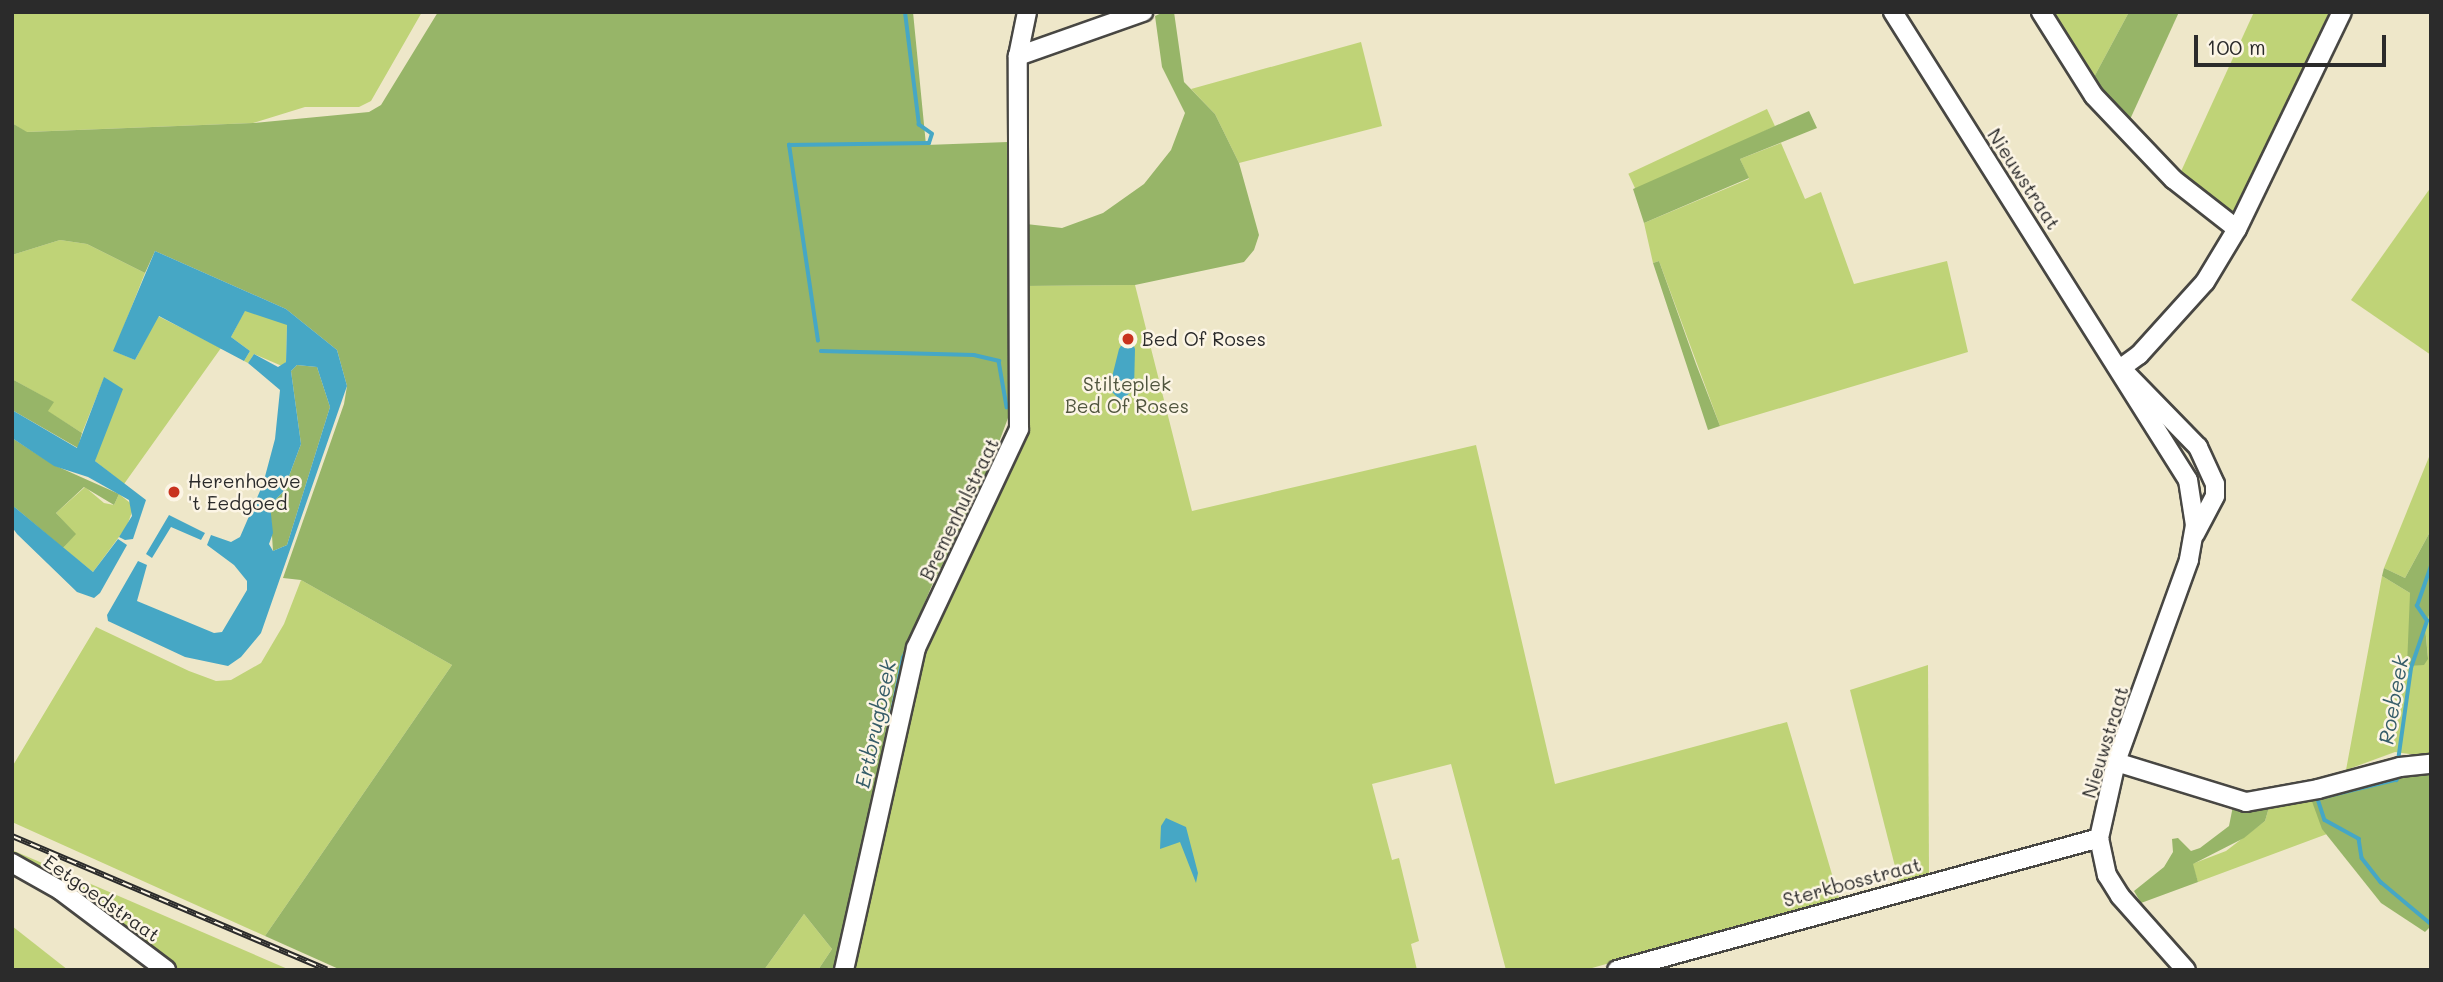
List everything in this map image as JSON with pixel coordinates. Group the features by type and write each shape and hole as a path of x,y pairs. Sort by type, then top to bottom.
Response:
{"street":[{"name":"Bremenhulstraat","path":"844,970 912,659 1019,429 1018,56 1027,12"},
{"path":"1018,56 1143,12"},
{"name":"Nieuwstraat","path":"1893,12 2121,368 2188,480 2192,540"},
{"path":"2041,12 2094,96 2173,179 2236,229"},
{"path":"2121,368 2184,309 2236,229 2342,12"},
{"name":"Nieuwstraat","path":"2099,838 2116,762 2192,540 2215,496 2216,484 2198,447 2121,368"},
{"path":"2116,762 2246,802 2318,789 2400,766 2431,764"},
{"path":"2099,838 2107,875 2120,896 2186,970"},
{"name":"Sterkbosstraat","path":"1617,970 2099,838"},
{"name":"Eetgoedstraat","path":"12,863 60,890 166,970"}],"green space":[{"path":"12,12 422,12 371,101 359,107 305,107 253,123 26,132 12,123"},
{"path":"438,12 913,12 926,145 1008,142 1008,418 983,485 932,585 900,663 836,970 818,970 832,949 804,914 764,970 341,970 265,936 452,665 301,580 283,578 344,404 347,386 337,350 286,309 155,251 145,273 87,244 60,240 12,255 12,123 27,132 253,123 369,112 381,105"},
{"path":"1174,12 1184,82 1215,114 1239,163 1259,235 1254,250 1244,262 1135,285 1023,286 1026,224 1062,228 1103,213 1144,184 1171,150 1185,113 1162,67 1155,16"},
{"path":"2046,12 2129,12 2093,79"},
{"path":"2129,12 2179,12 2127,126 2093,88 2093,79"},
{"path":"2254,12 2337,12 2237,220 2178,178"},
{"path":"1361,42 1382,126 1239,163 1215,114 1191,89"},
{"path":"1767,109 1775,126 1636,191 1628,174"},
{"path":"1809,111 1817,128 1740,159 1749,178 1644,223 1633,189"},
{"path":"1781,143 1805,199 1821,192 1854,284 1947,261 1968,352 1720,426 1659,261 1653,263 1644,223 1749,179 1740,159"},
{"path":"2431,187 2431,355 2351,300"},
{"path":"60,240 87,244 145,273 114,351 135,360 158,316 221,348 124,484 95,461 104,378 82,433 47,411 53,402 12,379 12,255"},
{"path":"1659,261 1720,426 1708,430 1653,263"},
{"name":"Stilteplek Bed Of Roses","path":"1135,285 1192,511 1476,445 1555,784 1787,722 1839,898 1585,970 1506,970 1451,764 1372,784 1392,860 1399,858 1419,941 1411,944 1417,970 851,970 877,872 915,685 943,607 1015,457 1023,286"},
{"path":"245,310 287,324 286,362 282,366 254,354 248,363 244,361 250,351 231,337"},
{"path":"297,365 317,367 330,407 287,545 273,551 270,505 283,492 301,444 291,371"},
{"path":"12,379 54,402 48,411 82,433 78,448 12,410"},
{"path":"12,438 54,465 119,494 114,505 84,487 56,513 76,534 63,548 12,505"},
{"path":"2431,452 2431,530 2405,578 2384,568"},
{"path":"85,487 104,503 114,505 119,494 134,506 127,526 93,572 63,548 75,534 56,513"},
{"path":"2431,530 2431,610 2425,626 2428,659 2424,665 2407,666 2410,593 2382,576 2384,568 2405,578"},
{"path":"2382,576 2410,593 2428,659 2425,625 2431,610 2431,757 2395,752 2346,770"},
{"path":"301,580 452,665 265,936 12,822 12,767 96,627 189,671 216,681 231,680 261,663 284,624"},
{"path":"1928,665 1929,875 1899,882 1850,690"},
{"path":"2431,770 2431,926 2425,932 2381,903 2322,829 2310,796 2407,771"},
{"path":"2310,796 2327,834 2198,882 2192,864 2226,851 2265,821 2270,804"},
{"path":"2270,804 2265,821 2244,838 2193,864 2198,882 2141,903 2134,891 2164,867 2173,852 2172,839 2178,838 2191,851 2200,848 2229,826 2233,806"},
{"path":"12,850 290,970 173,970 12,857"},
{"path":"804,914 832,949 818,970 764,970"},
{"path":"12,926 68,970 12,970"}],"water":[{"path":"155,251 286,309 337,350 347,386 261,633 241,657 228,666 185,657 108,621 107,615 138,561 147,565 137,601 214,633 222,632 247,590 247,581 234,565 207,545 211,535 231,542 240,537 263,484 275,439 280,390 248,363 254,354 278,367 286,362 287,325 245,311 231,337 250,351 244,361 159,316 135,360 113,351","holes":["297,365 317,367 330,407 287,545 273,551 269,544 273,533 270,505 283,492 301,444 291,371"]},
{"path":"1129,333 1135,349 1134,389 1121,401 1109,389 1119,349"},
{"path":"104,377 123,389 95,461 146,500 133,539 125,540 119,537 132,516 129,500 88,477 54,466 12,438 12,410 77,448"},
{"path":"12,505 93,572 118,539 127,545 100,593 94,598 77,592 17,534 12,527"},
{"path":"169,515 205,533 201,540 171,527 152,558 146,554"},
{"path":"1166,818 1186,827 1198,873 1196,883 1180,842 1160,849 1161,826"}],"waterway":[{"name":"Ertbrugbeek","path":"818,341 789,145 929,143 932,134 919,125 905,12"},
{"path":"821,351 974,355 999,361 1007,407"},
{"name":"Ertbrugbeek","path":"882,761 903,658 949,558"},
{"name":"Roebeek","path":"2398,761 2411,668 2427,621 2417,606 2431,566"},
{"name":"Roebeek","path":"2400,774 2397,780 2318,799 2325,820 2359,839 2362,858 2381,882 2431,924"}],"railway":[{"path":"12,836 327,970"}],"place":[{"name":"Bed Of Roses","path":"1128,339"},
{"name":"Herenhoeve 't Eedgoed","path":"174,492"}]}
